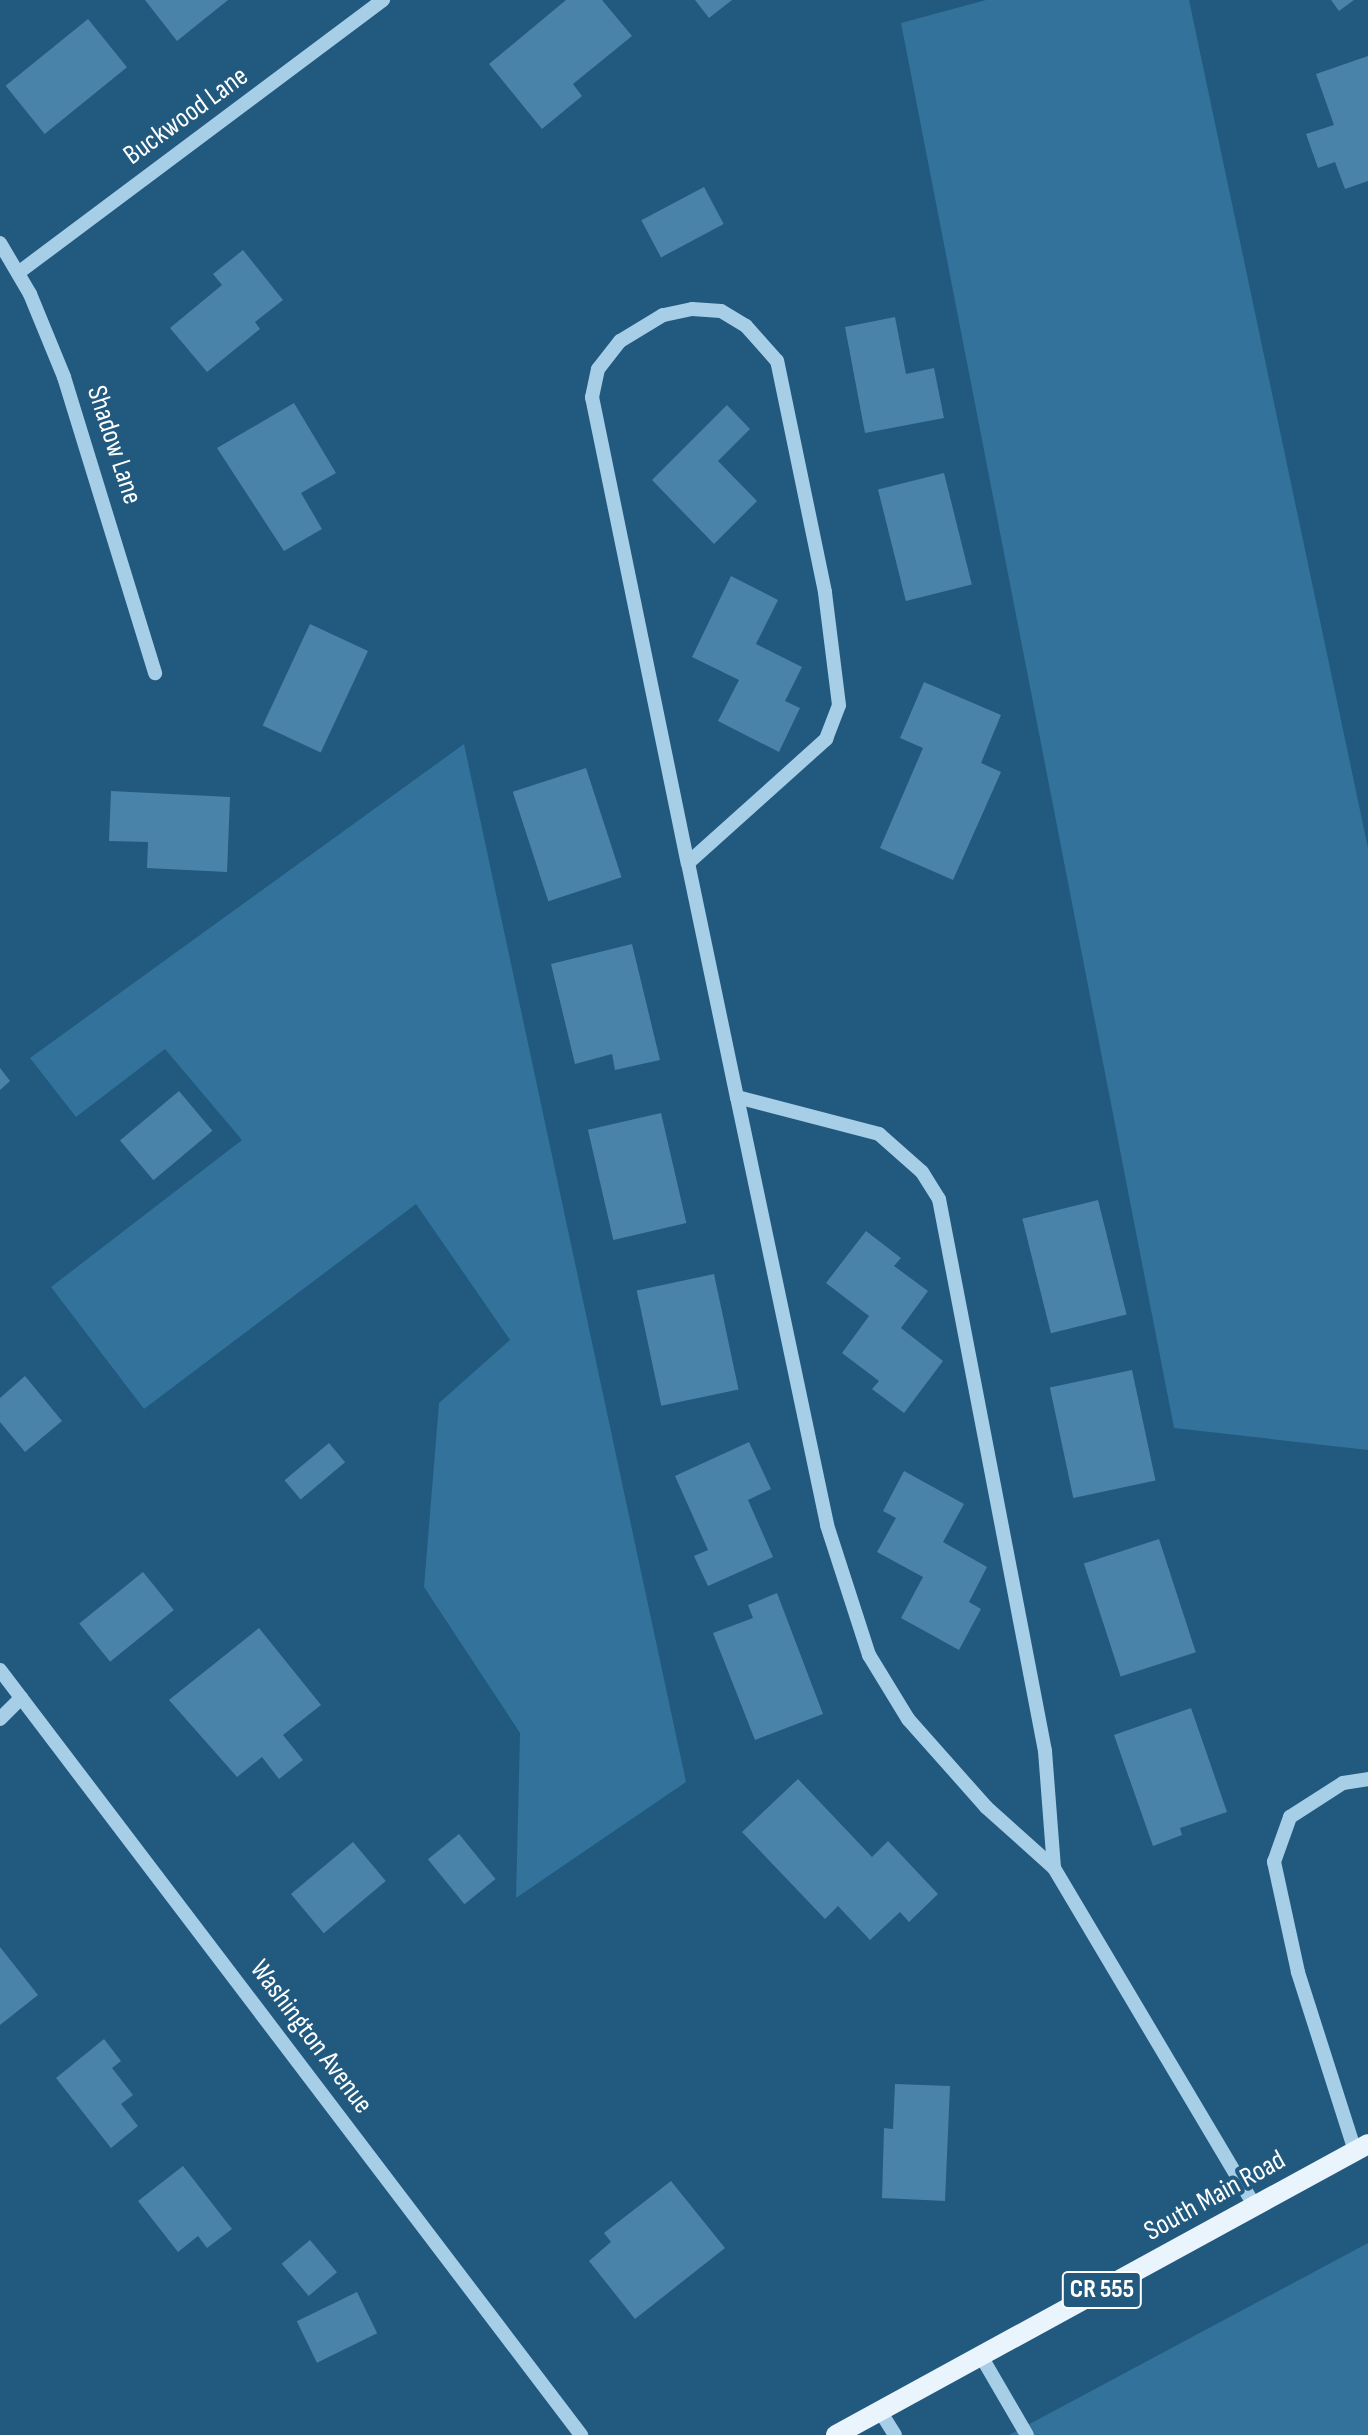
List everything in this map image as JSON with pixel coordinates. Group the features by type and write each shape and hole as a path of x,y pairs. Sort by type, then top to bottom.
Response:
{"main road":[{"name":"South Main Road","path":"836,2435 1362,2148"}],"street":[{"name":"Buckwood Lane","path":"18,273 383,0"},
{"name":"Shadow Lane","path":"0,243 18,273 64,377 155,673"},
{"path":"688,863 826,739 839,705 825,592 777,361 746,326 721,311 692,309 663,315 620,341 598,369 592,397 688,863 827,1525 869,1655 908,1719 986,1807 1054,1868 1255,2206"},
{"path":"737,1097 879,1134 922,1172 939,1199 1045,1751 1054,1868"},
{"name":"Washington Avenue","path":"0,1670 581,2435"},
{"path":"0,1719 21,1698"},
{"path":"1362,2148 1298,1972 1274,1862 1290,1817 1343,1783 1368,1779"},
{"path":"981,2356 1027,2435"},
{"path":"880,2411 895,2435"}],"shaded area":[{"path":"986,0 1189,0 1368,848 1368,1450 1174,1428 901,23"},
{"path":"464,744 686,1782 516,1898 520,1733 424,1587 439,1403 510,1340 416,1204 144,1409 51,1287 242,1140 165,1049 76,1117 30,1058"},
{"path":"1368,2243 1368,2435 1009,2435"}],"building":[{"path":"145,0 228,0 177,41"},
{"path":"566,0 602,0 632,36 573,84 582,96 542,129 489,64"},
{"path":"695,0 732,0 709,18"},
{"path":"1331,0 1354,0 1339,11"},
{"path":"88,19 127,67 45,134 6,86"},
{"path":"1368,56 1368,181 1345,189 1335,162 1318,168 1306,134 1334,125 1316,74"},
{"path":"704,187 724,224 661,257 641,220"},
{"path":"243,250 283,300 255,322 260,329 207,372 170,328 222,285 213,274"},
{"path":"895,317 906,374 934,368 944,418 865,433 845,327"},
{"path":"294,403 336,473 301,493 322,529 284,551 217,448"},
{"path":"727,405 750,429 718,461 757,501 714,544 652,480"},
{"path":"944,473 972,585 906,601 878,489"},
{"path":"731,576 778,600 756,644 802,667 785,701 800,708 779,752 718,721 739,680 692,657"},
{"path":"310,624 368,651 321,753 263,726"},
{"path":"924,682 1001,715 981,763 1001,772 953,880 880,848 923,748 900,738"},
{"path":"586,768 622,877 548,901 513,792"},
{"path":"111,791 230,797 227,872 147,868 148,842 109,841"},
{"path":"632,944 660,1060 615,1070 612,1054 575,1064 551,964"},
{"path":"0,1068 10,1081 0,1090"},
{"path":"179,1091 212,1131 153,1180 120,1140"},
{"path":"661,1113 686,1223 613,1240 588,1130"},
{"path":"1098,1200 1127,1314 1051,1333 1022,1219"},
{"path":"866,1231 901,1258 894,1266 928,1291 901,1328 943,1361 904,1413 872,1389 879,1381 842,1353 869,1316 826,1283"},
{"path":"714,1274 739,1389 661,1406 637,1290"},
{"path":"1132,1370 1155,1481 1073,1498 1050,1387"},
{"path":"25,1376 62,1421 25,1452 0,1422 0,1398"},
{"path":"749,1442 771,1489 748,1500 773,1557 708,1586 694,1556 708,1550 675,1476"},
{"path":"329,1443 345,1462 301,1499 285,1480"},
{"path":"904,1471 964,1504 943,1542 987,1567 969,1602 981,1609 959,1650 901,1618 923,1577 877,1552 896,1518 883,1511"},
{"path":"1159,1539 1196,1652 1121,1677 1084,1563"},
{"path":"143,1572 174,1610 110,1662 79,1624"},
{"path":"777,1593 823,1714 755,1740 713,1633 753,1618 748,1605"},
{"path":"259,1628 321,1705 283,1735 303,1760 279,1779 262,1757 237,1777 169,1700"},
{"path":"1191,1708 1227,1812 1180,1828 1182,1835 1153,1846 1114,1735"},
{"path":"798,1779 872,1857 888,1841 938,1894 909,1922 900,1912 870,1940 838,1906 825,1919 742,1832"},
{"path":"459,1834 496,1879 464,1904 428,1859"},
{"path":"353,1842 386,1881 324,1933 291,1894"},
{"path":"0,1947 38,1995 0,2025"},
{"path":"104,2039 121,2061 112,2068 133,2095 121,2104 138,2126 111,2148 56,2078"},
{"path":"895,2084 950,2086 945,2201 882,2198 884,2128 893,2129"},
{"path":"183,2166 232,2229 207,2248 198,2236 178,2252 138,2201"},
{"path":"671,2181 725,2248 635,2319 589,2261 611,2242 604,2233"},
{"path":"310,2240 337,2272 309,2296 282,2264"},
{"path":"357,2292 377,2333 317,2363 297,2321"}]}
